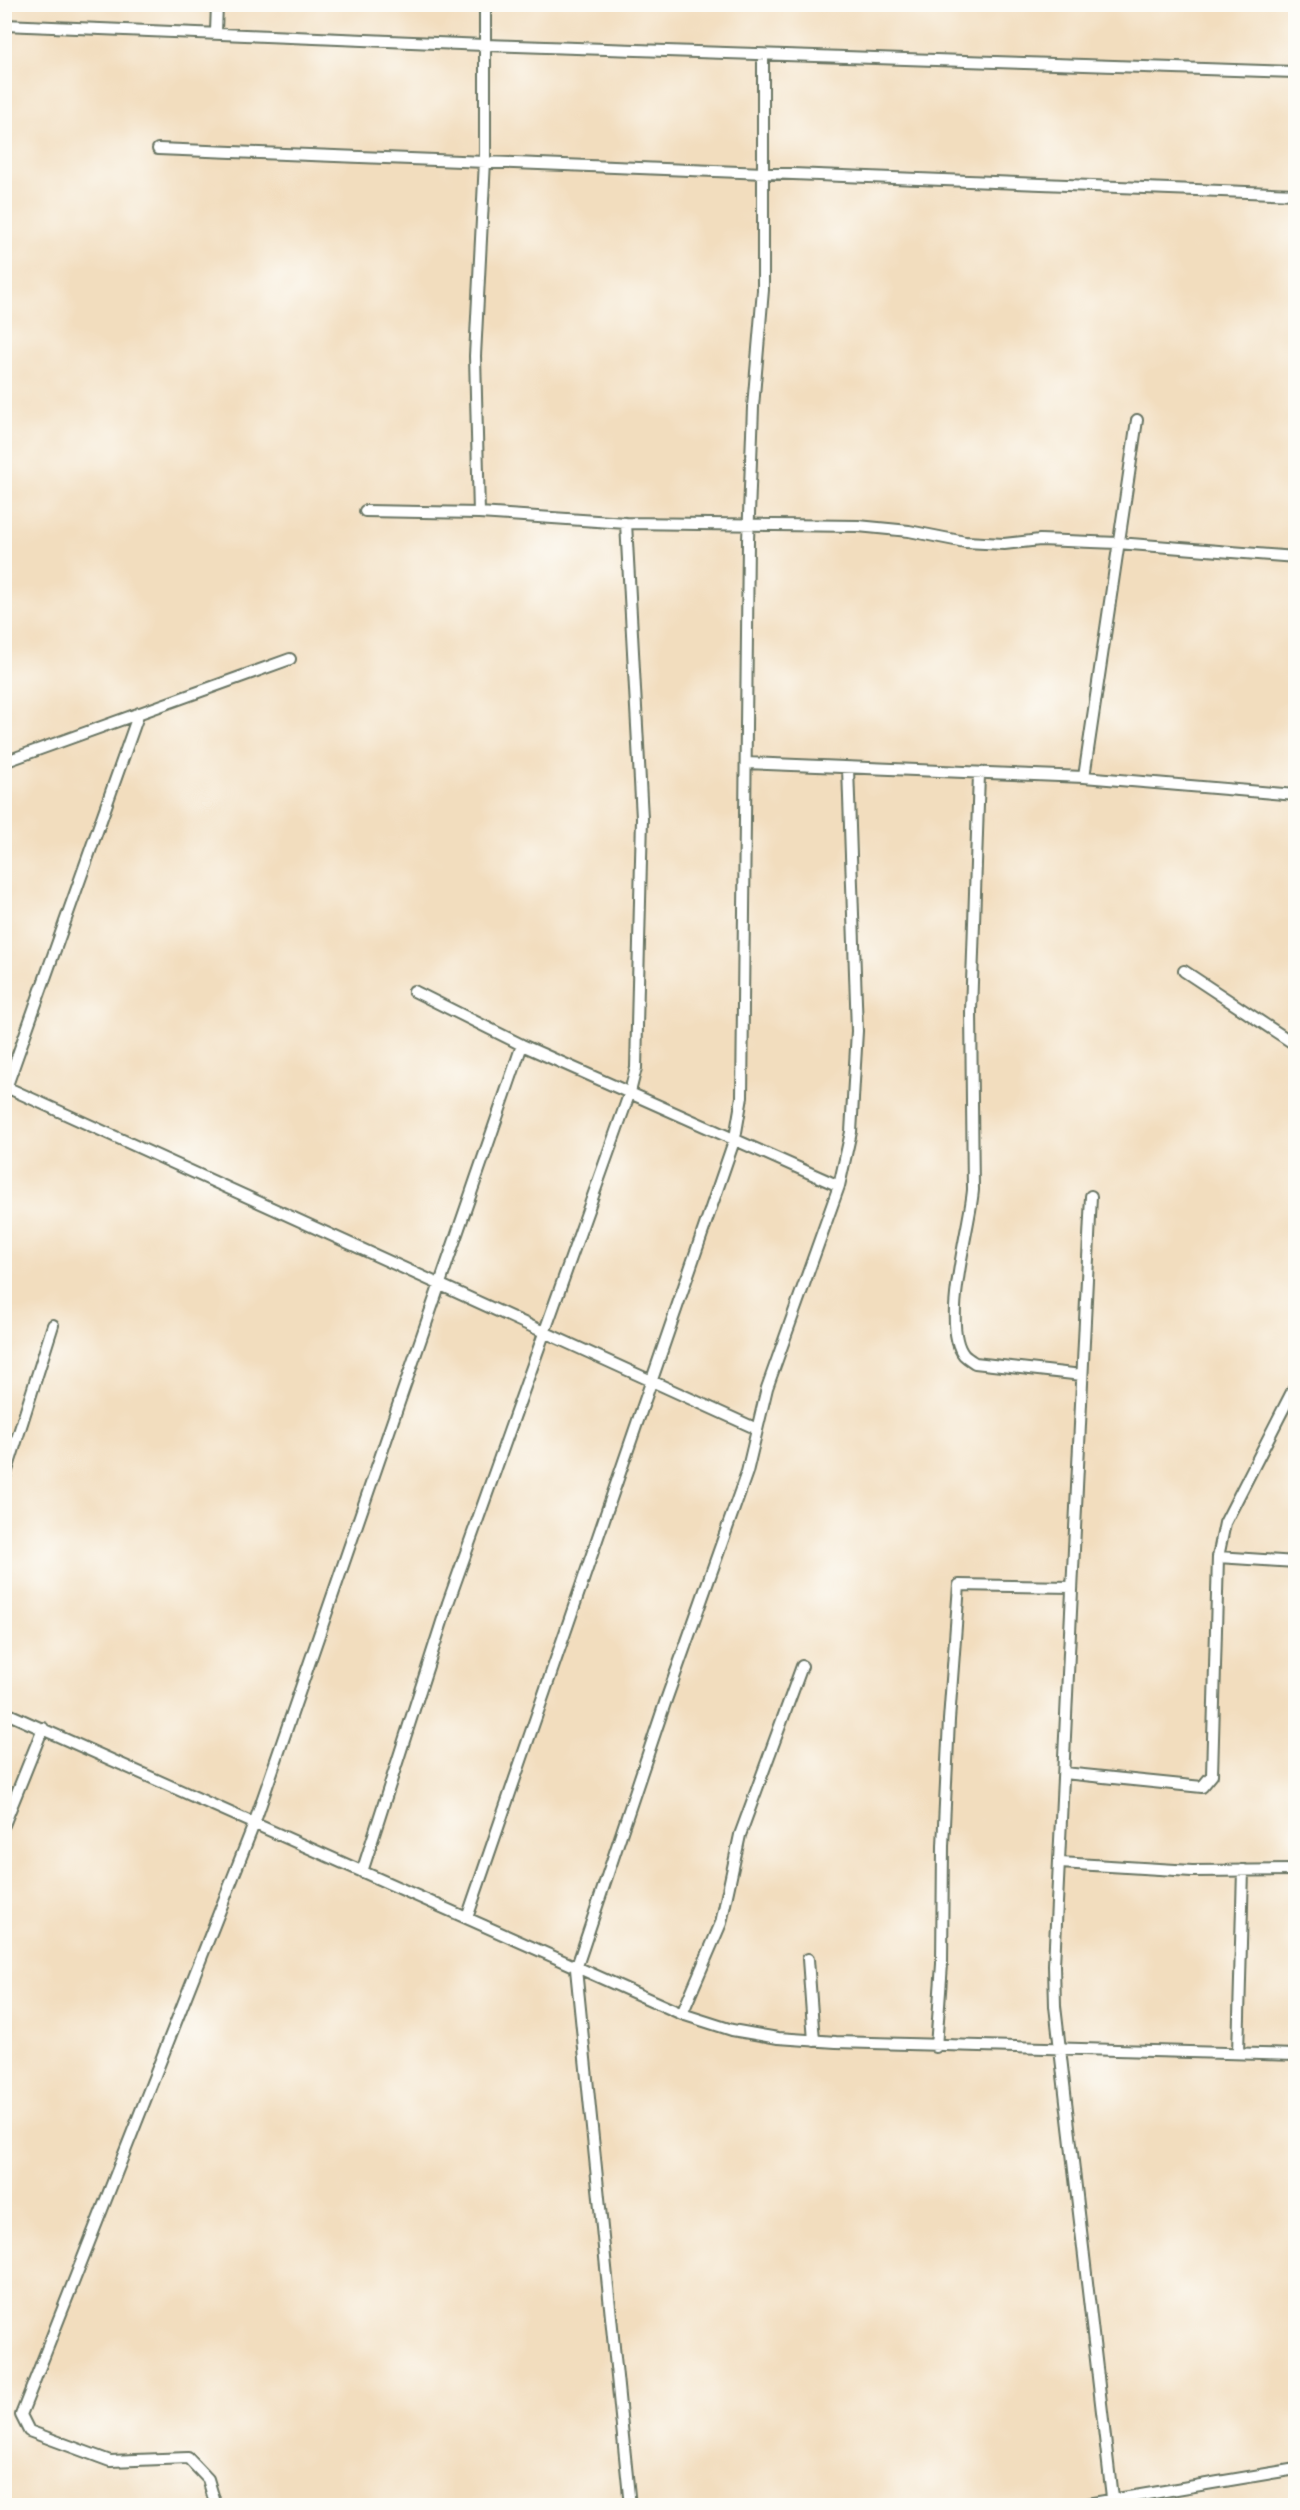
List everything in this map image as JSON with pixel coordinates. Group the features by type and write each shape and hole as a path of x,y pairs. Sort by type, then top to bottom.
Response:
{"street":[{"path":"216,32 217,4"},
{"path":"479,513 475,356 485,161 485,4"},
{"path":"4,25 216,32 484,45 1296,72"},
{"path":"467,1918 735,1138 742,1097 748,526 753,407 763,290 763,55"},
{"path":"158,149 764,171 1296,194"},
{"path":"1084,777 1137,420"},
{"path":"365,511 479,513 626,524 858,526 909,531 965,542 1004,544 1041,540 1118,543 1296,557"},
{"path":"362,1872 448,1603 630,1092 636,1068 642,818 626,524"},
{"path":"4,762 290,659"},
{"path":"139,713 5,1090 440,1284 757,1429"},
{"path":"746,764 1084,777 1296,795"},
{"path":"630,2505 576,1969 665,1703 747,1472 767,1388 839,1186 851,1132 857,1031 848,768"},
{"path":"979,774 971,1012 973,1190 971,1217 955,1293 956,1326 963,1353 975,1364 1082,1375"},
{"path":"1184,971 1296,1045"},
{"path":"414,991 522,1045 839,1186"},
{"path":"216,2505 208,2480 188,2458 110,2461 29,2431 21,2415 254,1824 522,1045"},
{"path":"1091,1196 1054,1965 1061,2049 1112,2498"},
{"path":"4,1480 53,1326"},
{"path":"1064,1773 1202,1787 1212,1775 1218,1557 1225,1523 1296,1384"},
{"path":"1218,1557 1296,1562"},
{"path":"936,2047 942,1964 943,1846 949,1720 959,1585 1072,1587"},
{"path":"682,2014 721,1923 740,1835 802,1666"},
{"path":"4,1712 467,1918 576,1969 682,2014 732,2030 814,2041 936,2047 1296,2055"},
{"path":"4,1825 43,1728"},
{"path":"1060,1863 1192,1871 1296,1870"},
{"path":"1238,2053 1243,1870"},
{"path":"808,1959 814,2041"},
{"path":"1075,2505 1296,2469"}]}
